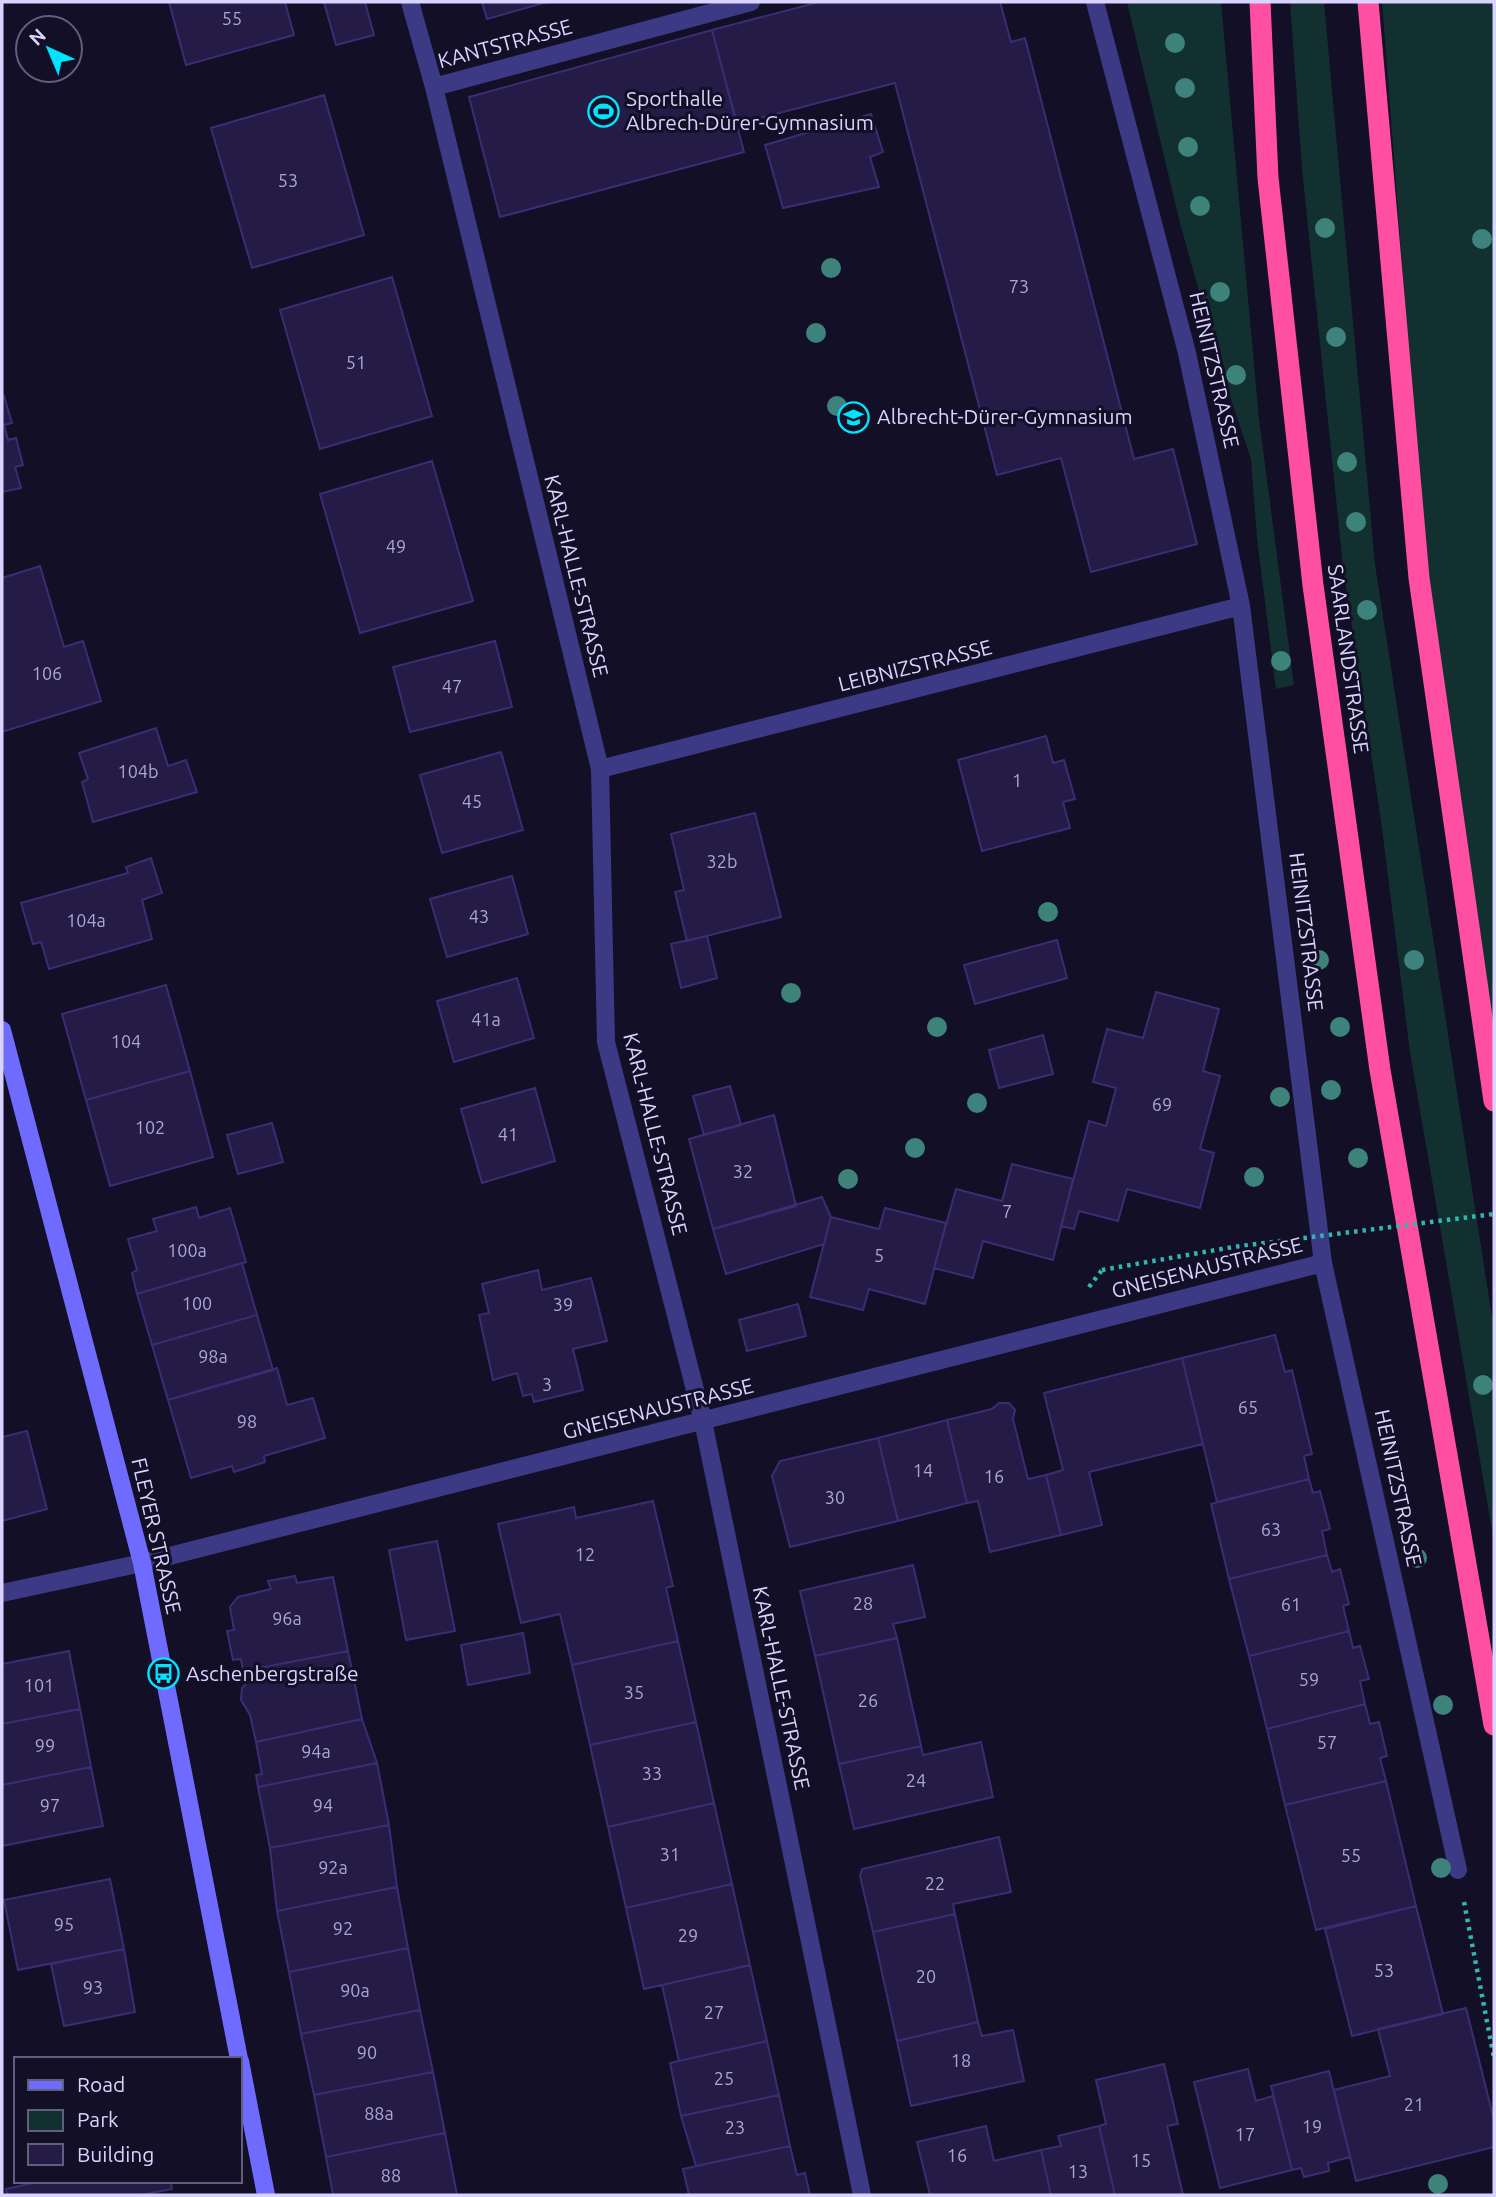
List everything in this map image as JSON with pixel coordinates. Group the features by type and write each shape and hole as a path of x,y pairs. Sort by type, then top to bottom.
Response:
{"highway":[{"name":"SAARLANDSTRASSE","path":"1260,2 1268,178 1313,586 1380,1070 1494,1725"},
{"path":"1368,2 1419,578 1494,1101"}],"street":[{"name":"KARL-HALLE-STRASSE","path":"410,2 434,87 600,769 606,1042 703,1421 862,2195"},
{"name":"KANTSTRASSE","path":"434,87 751,2"},
{"name":"HEINITZSTRASSE","path":"1095,2 1187,354 1241,606 1323,1263 1458,1870"},
{"name":"LEIBNIZSTRASSE","path":"600,769 1241,606"},
{"name":"FLEYER STRASSE","path":"2,1030 142,1563 238,2057"},
{"name":"GNEISENAUSTRASSE","path":"2,1592 142,1563 1323,1263"},
{"name":"FLEYER STRASSE","path":"242,2074 267,2195"}],"path":[{"path":"1102,1270 1233,1247 1494,1214"},
{"path":"1458,1870 1494,2058"}],"green space":[{"path":"1127,2 1221,2 1259,419 1294,685 1276,689 1257,539 1251,459 1219,363 1180,223"},
{"path":"1290,2 1324,2 1375,565 1494,1330 1494,1542 1410,1052 1382,828 1343,566 1302,169"},
{"path":"1382,2 1494,2 1494,1053 1425,566"}],"building":[{"path":"169,2 285,2 294,35 186,65"},
{"path":"324,2 365,2 374,35 336,45"},
{"path":"482,2 547,2 487,19"},
{"path":"819,2 1000,2 1011,42 1025,38 1134,459 1173,449 1197,544 1091,572 1061,458 997,475 895,83 737,124 712,30"},
{"name":"Sporthalle Albrech-Dürer-Gymnasium","path":"712,30 744,152 500,217 469,97"},
{"path":"324,95 364,235 252,268 211,128"},
{"path":"871,114 883,152 870,157 879,187 783,208 765,145"},
{"path":"392,277 432,416 320,449 280,310"},
{"path":"2,396 12,423 4,425 8,440 16,438 23,465 15,467 21,488 2,492"},
{"path":"432,461 473,601 360,633 320,494"},
{"path":"40,566 64,647 83,641 101,701 2,732 2,578"},
{"path":"495,641 512,707 410,732 393,667"},
{"path":"156,728 168,766 186,760 197,792 93,822 82,782 88,779 79,753"},
{"path":"1046,736 1053,763 1064,760 1075,799 1063,802 1070,828 982,851 958,760"},
{"path":"501,752 523,830 442,853 420,775"},
{"path":"755,813 781,917 687,941 675,892 684,890 671,834"},
{"path":"151,858 162,893 142,900 152,939 49,969 41,942 33,944 21,903 128,873 126,867"},
{"path":"512,876 528,934 447,957 430,899"},
{"path":"707,936 717,978 681,988 671,944"},
{"path":"1057,940 1067,978 975,1004 964,965"},
{"path":"517,978 534,1038 454,1062 437,1001"},
{"path":"166,985 190,1071 86,1100 62,1014"},
{"path":"1156,992 1219,1009 1203,1071 1220,1076 1200,1149 1214,1153 1200,1208 1127,1189 1118,1221 1079,1211 1074,1229 1061,1226 1089,1121 1106,1126 1116,1088 1093,1082 1107,1029 1143,1038"},
{"path":"1043,1035 1053,1074 999,1088 989,1050"},
{"path":"190,1071 213,1157 110,1186 86,1100"},
{"path":"730,1086 741,1125 704,1135 693,1096"},
{"path":"535,1088 555,1161 482,1183 461,1109"},
{"path":"774,1115 796,1206 713,1229 689,1139"},
{"path":"272,1123 283,1162 238,1174 227,1135"},
{"path":"1012,1164 1073,1179 1053,1260 983,1241 973,1278 934,1268 956,1189 1002,1201"},
{"path":"822,1197 831,1217 824,1244 726,1274 713,1229"},
{"path":"196,1207 199,1218 230,1208 246,1262 137,1294 132,1273 137,1270 128,1239 157,1231 153,1219"},
{"path":"885,1208 946,1223 925,1304 869,1289 863,1310 810,1297 831,1217 879,1229"},
{"path":"242,1263 257,1315 152,1345 137,1294"},
{"path":"538,1270 542,1290 591,1278 607,1341 573,1349 583,1390 534,1402 532,1394 523,1396 517,1373 493,1380 479,1315 489,1313 482,1284"},
{"path":"798,1304 806,1336 747,1351 739,1320"},
{"path":"257,1315 273,1370 168,1400 152,1345"},
{"path":"1275,1335 1285,1372 1292,1370 1312,1454 1304,1456 1309,1479 1217,1502 1182,1358"},
{"path":"1182,1358 1203,1444 1089,1472 1102,1525 1061,1535 1046,1475 1063,1470 1044,1393"},
{"path":"277,1368 287,1405 313,1398 325,1438 264,1456 265,1462 234,1472 232,1466 191,1478 168,1400"},
{"path":"999,1403 1009,1403 1015,1410 1013,1419 1028,1479 1046,1475 1061,1535 990,1552 978,1501 967,1503 947,1420 992,1409"},
{"path":"947,1420 967,1503 898,1521 878,1438"},
{"path":"27,1431 47,1509 2,1521 2,1437"},
{"path":"878,1438 898,1521 790,1547 772,1476 780,1461"},
{"path":"1309,1479 1313,1493 1320,1491 1330,1529 1322,1531 1327,1555 1229,1579 1211,1504"},
{"path":"653,1501 673,1586 666,1588 678,1641 572,1665 560,1614 521,1623 498,1524 574,1507 576,1518"},
{"path":"437,1541 455,1631 406,1640 389,1550"},
{"path":"1327,1555 1332,1572 1340,1569 1349,1604 1343,1606 1349,1631 1249,1656 1229,1579"},
{"path":"913,1565 925,1617 893,1624 897,1638 815,1656 800,1591"},
{"path":"295,1576 297,1583 333,1577 348,1651 243,1671 241,1659 233,1660 227,1631 234,1630 230,1607 238,1597 271,1589 268,1581"},
{"path":"1349,1631 1353,1648 1360,1646 1369,1679 1360,1681 1365,1704 1267,1729 1249,1656"},
{"path":"523,1633 530,1673 468,1685 461,1645"},
{"path":"897,1638 921,1746 839,1764 815,1656"},
{"path":"678,1641 696,1722 590,1745 572,1665"},
{"path":"69,1651 80,1709 2,1724 2,1664"},
{"path":"348,1651 362,1719 256,1742 250,1715 241,1700 242,1688 245,1685 243,1671"},
{"path":"1365,1704 1370,1724 1379,1722 1387,1756 1380,1758 1386,1781 1285,1805 1267,1729"},
{"path":"80,1709 91,1767 2,1785 2,1724"},
{"path":"362,1719 377,1763 258,1787 256,1775 262,1774 256,1742"},
{"path":"696,1722 714,1803 608,1827 590,1745"},
{"path":"981,1742 993,1797 854,1829 839,1764 921,1746 923,1755"},
{"path":"377,1763 389,1825 270,1848 258,1787"},
{"path":"91,1767 103,1826 2,1846 2,1785"},
{"path":"1386,1781 1416,1906 1316,1930 1285,1805"},
{"path":"714,1803 732,1884 626,1908 608,1827"},
{"path":"389,1825 397,1887 277,1911 270,1848"},
{"path":"999,1837 1011,1892 953,1904 955,1914 873,1932 860,1876 862,1869"},
{"path":"110,1879 124,1949 18,1970 4,1900"},
{"path":"732,1884 750,1965 644,1989 626,1908"},
{"path":"397,1887 408,1948 289,1972 277,1911"},
{"path":"1416,1906 1443,2014 1352,2036 1325,1929"},
{"path":"955,1914 978,2022 897,2041 873,1932"},
{"path":"408,1948 420,2010 301,2034 289,1972"},
{"path":"124,1949 135,2012 64,2026 51,1964"},
{"path":"750,1965 767,2041 679,2061 662,1985"},
{"path":"1466,2008 1494,2120 1494,2147 1356,2181 1334,2090 1390,2076 1378,2029"},
{"path":"420,2010 433,2072 314,2095 301,2034"},
{"path":"978,2022 982,2036 1013,2030 1024,2081 911,2106 897,2041"},
{"path":"767,2041 779,2095 681,2116 670,2063"},
{"path":"1164,2064 1178,2124 1167,2126 1183,2195 1115,2195 1099,2126 1106,2124 1096,2080"},
{"path":"1248,2069 1256,2101 1273,2096 1292,2170 1220,2188 1194,2082"},
{"path":"1329,2071 1350,2157 1328,2163 1329,2171 1304,2177 1301,2168 1292,2170 1271,2086"},
{"path":"433,2072 445,2133 326,2157 314,2095"},
{"path":"779,2095 790,2146 696,2166 681,2116"},
{"path":"986,2126 994,2161 1041,2150 1051,2195 930,2195 917,2142"},
{"path":"1099,2126 1115,2195 1051,2195 1041,2150 1061,2146 1058,2136"},
{"path":"445,2133 457,2195 333,2195 326,2157"},
{"path":"790,2146 797,2175 805,2173 810,2195 689,2195 683,2169"},
{"path":"33,2183 171,2183 172,2189 141,2195 7,2195 6,2189"}],"place":[{"name":"Sporthalle Albrech-Dürer-Gymnasium","path":"603,111"},
{"name":"Albrecht-Dürer-Gymnasium","path":"854,417"},
{"name":"Aschenbergstraße","path":"163,1674"}]}
